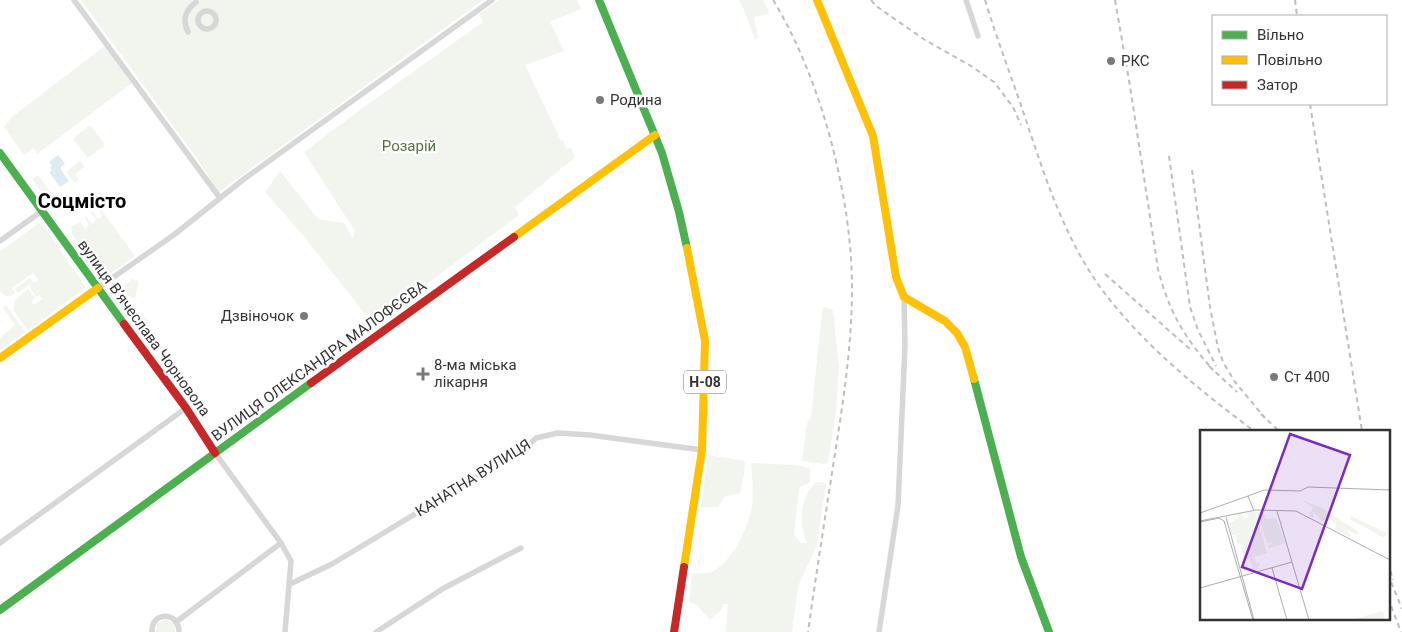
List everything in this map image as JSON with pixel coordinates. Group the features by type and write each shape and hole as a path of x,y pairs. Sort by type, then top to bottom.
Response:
{"street":[{"path":"74,0 220,198"},
{"path":"0,358 175,234 244,179 492,0"},
{"name":"Н-08","path":"599,0 655,135 679,212 702,320 705,361 702,450 674,632"},
{"path":"817,0 873,136 896,276 904,297 905,345 898,506 879,632"},
{"path":"966,0 978,36"},
{"path":"188,32 185,24 186,14 196,2"},
{"name":"ВУЛИЦЯ ОЛЕКСАНДРА МАЛОФЄЄВА","path":"0,610 655,135"},
{"name":"вулиця Вʼячеслава Чорновола","path":"0,153 186,408 215,453 281,543 291,561 285,632"},
{"path":"0,241 42,211"},
{"path":"904,297 945,321 957,333 965,347 1021,557 1048,632"},
{"path":"0,543 186,408"},
{"name":"КАНАТНА ВУЛИЦЯ","path":"290,584 332,564 528,446 536,438 558,433 576,434 702,450"},
{"path":"176,622 281,543"},
{"path":"376,632 444,588 521,548"},
{"path":"152,632 154,622 161,617 169,616 176,622 178,632"}],"green space":[{"path":"81,0 483,0 219,192 196,157"},
{"name":"Розарій","path":"499,0 577,0 581,9 550,22 564,51 525,65 561,141 563,140 566,149 571,148 575,157 515,207 519,215 373,324 302,234 265,192 280,171 318,219 344,223 353,239 355,231 304,152 483,22 479,14"},
{"path":"739,0 763,0 769,11 767,14 754,17 758,37 755,40 746,15"},
{"path":"106,45 133,82 37,154 34,148 24,155 4,127 12,117"},
{"path":"90,125 105,145 88,158 73,139"},
{"path":"80,161 84,167 75,174 79,180 75,183 66,172"},
{"path":"38,175 54,197 49,201 32,179"},
{"path":"99,207 135,256 104,278 72,234 71,227 80,222 85,229 89,225 86,217 92,224 96,220 91,213 93,212 98,219 103,216"},
{"path":"39,223 43,225 85,286 84,289 28,330 14,311 14,301 28,289 35,298 31,301 34,305 43,299 39,295 36,297 30,284 18,293 15,289 30,278 34,283 39,280 33,273 12,288 15,293 5,296 0,291 0,251"},
{"path":"132,279 139,281 135,298 123,294 122,290 119,289"},
{"path":"123,296 141,317 144,316 149,322 137,328 116,299"},
{"path":"6,305 25,332 0,350 0,338 15,325 3,308"},
{"path":"824,307 833,310 839,368 836,410 828,463 823,464 802,461 807,423 811,418"},
{"path":"708,455 745,461 740,493 724,497 718,507 701,507"},
{"path":"751,463 795,465 810,468 810,482 799,488 794,535 801,543 807,543 802,527 804,502 811,488 817,482 826,483 817,545 798,586 792,632 726,632 728,604 723,604 721,610 710,620 698,606 689,602 692,573 710,572 722,565 744,533 753,501"},
{"path":"166,619 174,624 175,632 156,632 157,623"}],"shaded area":[{"path":"58,155 65,164 61,167 61,170 69,181 60,187 49,172 52,170 50,167 52,166 49,162"}],"railway":[{"path":"773,0 806,65 831,139 840,177 851,253 852,310 846,374 808,632"},
{"path":"871,0 876,6 925,40 971,66 994,82 1013,107 1021,125"},
{"path":"985,0 1047,181 1065,225 1087,267 1116,308 1152,347 1212,399 1253,430"},
{"path":"1115,0 1158,269 1167,298 1179,323 1213,370"},
{"path":"1295,0 1297,15"},
{"path":"1310,105 1362,430"},
{"path":"1169,156 1190,307 1198,330 1216,366"},
{"path":"1192,170 1210,307 1218,348 1223,362 1235,382 1265,418"},
{"path":"1105,274 1191,350"},
{"path":"1209,366 1237,392"},
{"path":"1261,414 1278,430"},
{"path":"1390,569 1393,580"},
{"path":"1390,579 1402,609"},
{"path":"1390,603 1401,632"}],"traffic: fast":[{"path":"599,0 662,153 687,248"},
{"path":"0,153 124,324"},
{"path":"974,379 1021,557 1049,632"},
{"path":"0,610 311,383"}],"traffic: slow":[{"path":"817,0 873,136 896,277 904,297 945,321 957,333 965,347 974,379"},
{"path":"514,237 655,135"},
{"path":"684,567 702,450 705,341 687,248"},
{"path":"0,358 98,288"}],"traffic: jam":[{"path":"311,383 514,237"},
{"path":"124,324 186,408 215,453"},
{"path":"674,632 684,567"}],"place":[{"name":"РКС","path":"1111,61"},
{"name":"Родина","path":"600,100"},
{"name":"Дзвіночок","path":"304,316"},
{"name":"8-ма міська лікарня","path":"423,374"},
{"name":"Ст 400","path":"1274,377"}],"district":[{"name":"Соцмісто","path":"82,201"}]}
